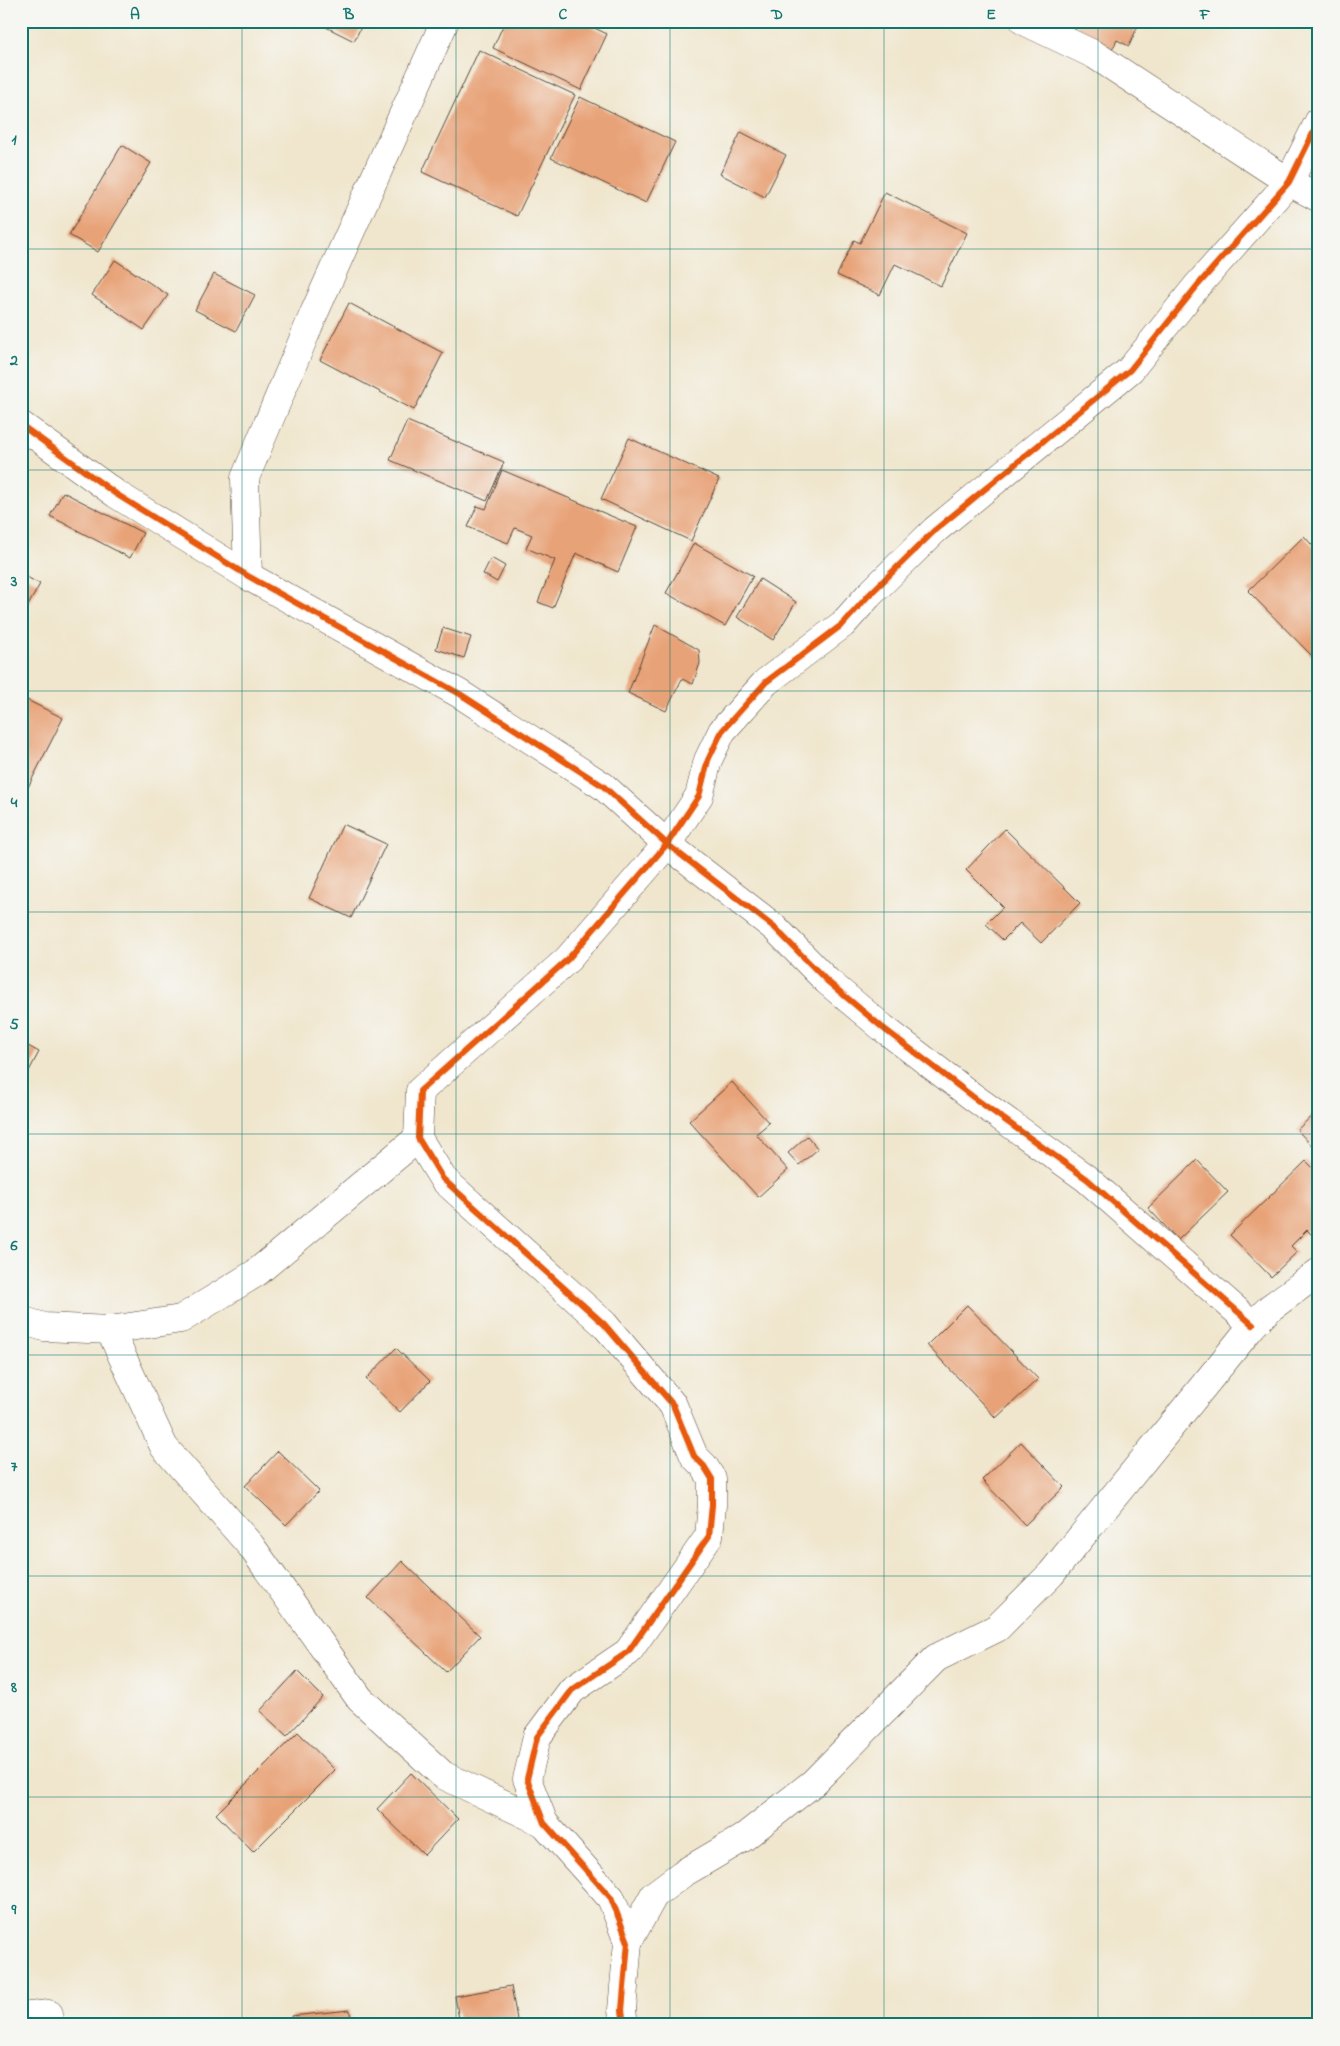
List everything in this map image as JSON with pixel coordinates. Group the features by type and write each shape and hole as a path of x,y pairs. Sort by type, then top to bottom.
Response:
{"street":[{"path":"248,576 245,478 315,311 445,21"},
{"path":"1024,21 1095,55 1289,182 1319,198"},
{"path":"628,1942 611,1898 544,1823 527,1779 537,1737 572,1690 628,1652 709,1536 712,1479 704,1466 694,1456 673,1405 604,1324 443,1180 418,1138 420,1091 568,960 667,844 699,796 708,760 722,731 766,682 843,624 868,596 935,530 1130,370 1197,286 1289,182 1319,121"},
{"path":"21,425 116,494 248,576 460,694 603,786 667,844 775,928 827,981 883,1028 972,1097 1087,1179 1253,1324"},
{"path":"21,1320 44,1327 110,1330 181,1319 256,1273 418,1138"},
{"path":"624,2025 622,2010 628,1942 654,1895 682,1874 743,1838 813,1783 936,1658 997,1628 1052,1574 1253,1324 1270,1308 1319,1272"},
{"path":"110,1330 164,1447 251,1546 360,1699 443,1775 544,1823"},
{"path":"21,2017 49,2014"}],"building":[{"path":"314,21 364,21 354,41"},
{"path":"505,21 580,21 607,34 581,90 493,48"},
{"path":"1079,21 1140,21 1129,46 1117,40 1112,50 1074,32"},
{"path":"479,50 575,95 517,216 422,172"},
{"path":"580,97 675,142 646,203 551,158"},
{"path":"741,132 786,155 765,197 720,174"},
{"path":"122,145 151,163 98,252 69,235"},
{"path":"885,192 967,233 941,286 895,264 880,295 837,275 854,240 860,243"},
{"path":"115,260 168,295 144,330 92,295"},
{"path":"214,274 255,295 236,331 195,310"},
{"path":"349,303 443,353 414,410 320,360"},
{"path":"407,421 504,462 487,501 390,460"},
{"path":"629,438 719,479 691,541 601,499"},
{"path":"502,470 637,527 618,572 576,553 553,608 538,602 555,560 526,548 532,535 515,528 508,543 468,527 477,506 486,509"},
{"path":"63,492 143,533 130,558 50,516"},
{"path":"1304,536 1319,553 1319,663 1248,591"},
{"path":"694,543 753,576 725,626 666,593"},
{"path":"491,558 505,566 497,582 483,574"},
{"path":"21,574 40,584 21,618"},
{"path":"760,579 796,602 773,640 737,617"},
{"path":"655,625 699,650 700,663 693,684 682,679 666,711 628,693"},
{"path":"443,628 471,637 464,658 436,649"},
{"path":"21,697 63,718 21,801"},
{"path":"343,824 386,844 351,918 309,898"},
{"path":"1005,829 1080,903 1041,943 1020,923 1003,940 986,924 1003,907 966,870"},
{"path":"21,1042 39,1052 21,1086"},
{"path":"732,1082 769,1123 756,1134 788,1170 758,1197 689,1121"},
{"path":"1319,1109 1319,1153 1297,1130"},
{"path":"807,1136 818,1149 799,1165 788,1153"},
{"path":"1197,1160 1228,1192 1178,1240 1148,1208"},
{"path":"1306,1161 1319,1174 1319,1233 1314,1237 1307,1230 1291,1246 1297,1252 1271,1277 1230,1235"},
{"path":"967,1305 1038,1379 996,1418 927,1345"},
{"path":"396,1348 430,1381 400,1412 366,1379"},
{"path":"1021,1442 1064,1487 1025,1525 982,1480"},
{"path":"278,1451 319,1491 286,1525 245,1486"},
{"path":"402,1561 480,1636 446,1672 368,1598"},
{"path":"297,1671 323,1697 287,1736 260,1711"},
{"path":"298,1732 335,1770 253,1852 216,1814"},
{"path":"411,1773 458,1819 424,1855 377,1809"},
{"path":"511,1986 518,2025 460,2025 455,1996"},
{"path":"350,2010 351,2025 292,2025 291,2016"},
{"path":"1296,2021 1296,2025 1280,2024"}],"cycle path":[{"path":"624,2025 622,2010 628,1942 611,1898 544,1823 527,1779 537,1737 572,1690 628,1652 709,1536 712,1479 704,1466 694,1456 673,1405 604,1324 443,1179 418,1138 420,1091 568,959 667,844 699,796 708,760 722,731 766,682 843,624 868,596 935,530 1130,370 1197,286 1289,182 1319,121"},
{"path":"21,425 116,494 248,576 460,694 603,786 667,844 775,928 827,981 883,1028 973,1097 1087,1179 1253,1325"}]}
